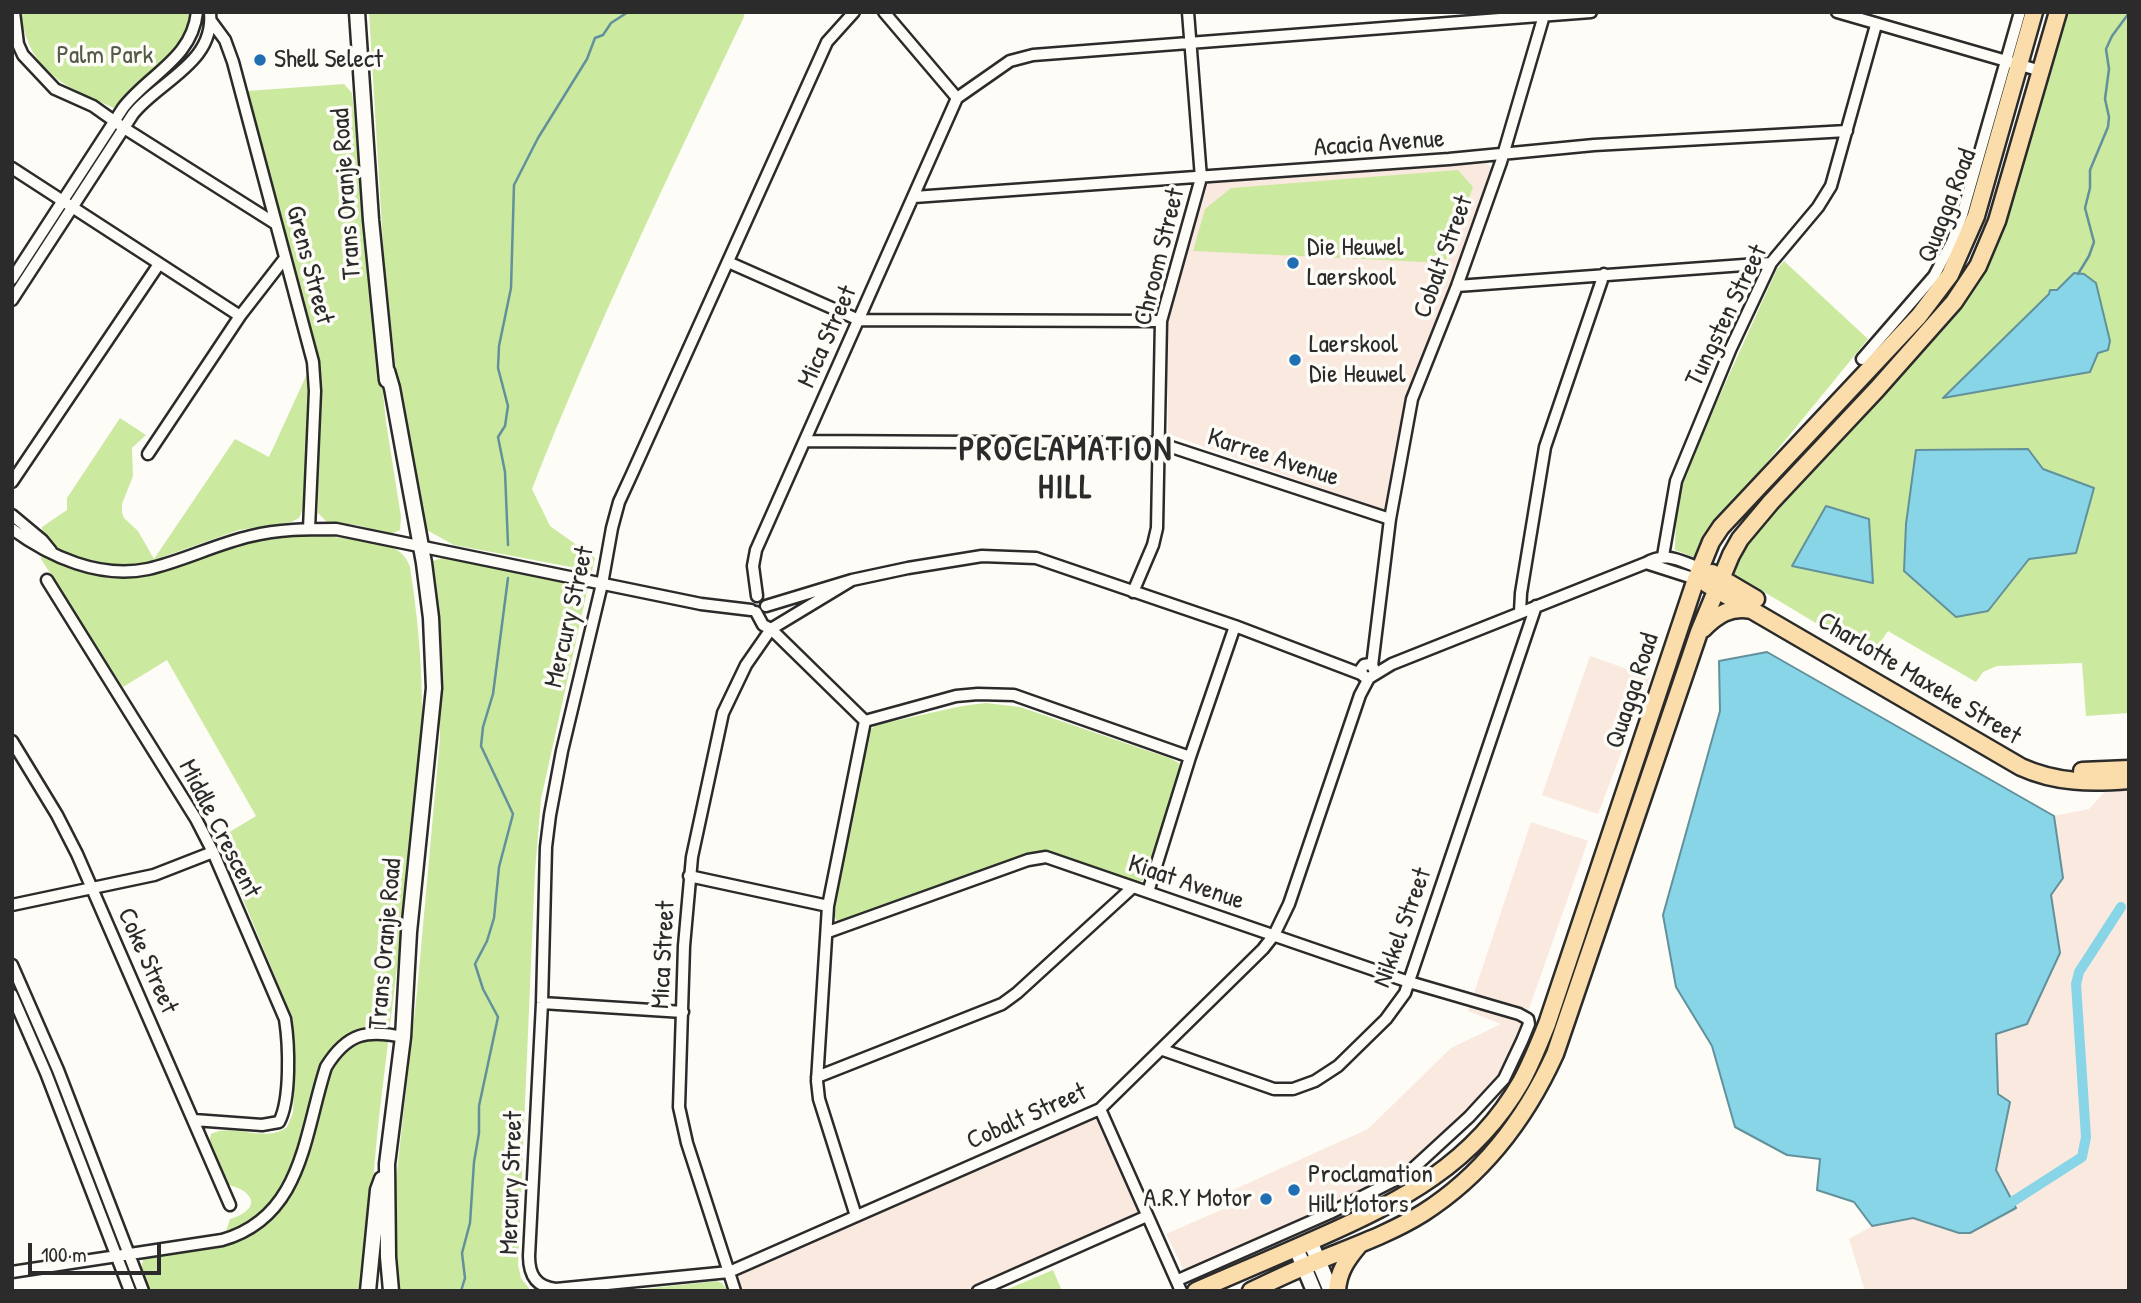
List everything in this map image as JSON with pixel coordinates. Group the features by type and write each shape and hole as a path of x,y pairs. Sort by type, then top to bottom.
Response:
{"main road":[{"name":"Trans Oranje Road","path":"357,12 371,220 387,371 387,394 397,466 416,546 431,728 409,932 404,1037 387,1164 391,1291"},
{"name":"Quagga Road","path":"1196,1291 1391,1205 1444,1170 1483,1134 1520,1084 1547,1024 1698,574 1721,527 1942,288 1958,260 1976,216 2013,64 2034,12"},
{"name":"Quagga Road","path":"1251,1291 1360,1244 1422,1213 1463,1184 1509,1135 1540,1088 1555,1054 1699,632 1731,555 1755,521 1954,302 1978,266 1997,221 2058,12"},
{"name":"Charlotte Maxeke Street","path":"1698,574 1719,583 2014,754 2046,766 2067,770 2129,769"},
{"name":"Charlotte Maxeke Street","path":"1719,583 1756,611 2029,771 2074,781 2129,780"},
{"path":"1699,632 1711,620 1726,611 1756,611"},
{"name":"Trans Oranje Road","path":"368,1291 378,1190 387,1164"},
{"path":"1338,1291 1338,1280 1345,1264 1360,1244"},
{"path":"1303,1245 1311,1263 1331,1291"},
{"path":"1311,1263 1314,1291"}],"street":[{"path":"14,12 15,45 55,89 93,106 276,224"},
{"path":"12,279 131,98 181,53 194,29 197,12"},
{"name":"Mercury Street","path":"538,1283 531,1275 528,1256 550,815 574,693 602,584 612,528 619,502 827,41 854,12"},
{"path":"884,12 957,98 998,69 1020,58 1591,12"},
{"name":"Chroom Street","path":"1133,592 1156,535 1161,321 1201,178 1188,12"},
{"path":"1837,12 1877,26 2041,71"},
{"name":"Quagga Road","path":"1862,359 1934,276 1952,242 2013,64 2020,12"},
{"name":"Cobalt Street","path":"538,1283 556,1289 729,1272 1100,1109 1264,949 1289,904 1360,695 1373,643 1390,519 1412,399 1457,286 1503,155 1545,14"},
{"path":"12,300 124,128 148,97 174,80 196,57 203,45 211,17"},
{"name":"Grens Street","path":"211,17 225,40 233,62 315,376 309,529"},
{"name":"Tungsten Street","path":"1663,556 1672,494 1680,469 1731,348 1771,262 1827,196 1877,26"},
{"name":"Mica Street","path":"735,1291 682,1127 678,1087 689,876 723,713 746,665 771,629 761,623 753,566 756,550 957,98"},
{"name":"Acacia Avenue","path":"914,197 1503,155 1594,145 1847,131"},
{"path":"12,168 240,316"},
{"path":"148,454 240,316 285,258"},
{"path":"728,262 859,320 1161,321"},
{"path":"1457,286 1771,262"},
{"path":"12,482 159,264"},
{"path":"1520,612 1543,457 1604,274"},
{"name":"Karree Avenue","path":"805,441 1159,443 1390,519"},
{"path":"12,515 52,552"},
{"path":"12,529 39,547 94,568 133,571 167,563 248,536 281,530 359,532 602,584 733,608 785,599 852,580 920,566 993,556 1036,558 1343,666 1367,671 1392,664 1646,563 1655,557 1663,556 1698,574"},
{"path":"1646,563 1698,574"},
{"name":"Middle Crescent","path":"47,580 154,749 213,852 285,1019 286,1097 281,1120 262,1125 194,1120"},
{"path":"852,580 771,629 865,721"},
{"name":"Nikkel Street","path":"1163,1050 1274,1089 1287,1090 1307,1086 1338,1066 1386,1019 1403,998 1409,982 1535,606"},
{"path":"1148,892 1235,626"},
{"path":"865,721 956,696 1014,695 1190,757"},
{"path":"856,1216 820,1099 817,1077 828,906 865,721"},
{"name":"Coke Street","path":"12,741 57,815 92,889 230,1205"},
{"path":"12,905 154,875 213,852"},
{"name":"Kiaat Avenue","path":"828,932 1037,857 1046,857 1409,982 1523,1015 1529,1022 1519,1051 1504,1079 1469,1117 1407,1174 1179,1285"},
{"path":"689,876 828,906"},
{"path":"817,1077 1002,1004 1133,887"},
{"path":"12,965 58,1070 143,1291"},
{"path":"12,995 46,1073 131,1291"},
{"path":"542,1003 683,1012"},
{"path":"14,1269 117,1256 239,1235 258,1223 282,1200 297,1170 321,1083 333,1056 347,1043 368,1033 380,1032 404,1037"},
{"path":"1100,1109 1179,1285"},
{"path":"978,1291 1147,1216"}],"shaded area":[{"name":"Laerskool Die Heuwel","path":"1485,161 1492,172 1411,393 1391,513 1168,434 1167,326 1208,182"},
{"path":"1590,656 1650,677 1598,814 1542,795"},
{"path":"2129,786 2129,1291 1865,1291 1849,1239 1872,1226 1913,1218 1959,1233 2012,1202 1996,1170 2010,1102 1998,1094 1996,1033 2060,953 2051,895 2063,878 2054,816 2089,809 2109,787"},
{"path":"1531,822 1588,841 1506,1074 1399,1179 1186,1274 1166,1234 1228,1207 1224,1194 1368,1129 1451,1048 1501,1024 1468,1011"},
{"path":"1100,1103 1153,1208 965,1291 741,1291 738,1286 742,1261 907,1191"}],"green space":[{"name":"Palm Park","path":"21,12 192,12 187,36 180,48 114,108 62,82 41,64 27,39"},
{"path":"369,12 744,12 607,310 532,489 550,526 595,558 592,571 454,545 423,528 396,372 384,261"},
{"path":"2068,12 2129,12 2129,713 2086,716 2082,663 1997,666 1983,672 1976,682 1888,631 1871,656 1734,574 1736,561 1752,535 1946,325 1976,283 2007,215","holes":["2074,273 2084,274 2098,353 2090,372 1944,398 2049,294","2043,469 2094,488 2076,553 2028,559 1956,617 1904,572 1906,524"]},
{"path":"344,84 352,93 386,422 401,517 400,530 390,533 357,525 327,522 318,513 319,385 316,356 247,91"},
{"path":"1458,170 1473,187 1445,263 1193,251 1205,209 1231,188"},
{"path":"1784,261 1868,339 1711,531 1699,559 1675,550 1678,510 1686,470 1777,269"},
{"path":"306,376 311,387 311,400 304,506 299,518 291,522 239,530 154,560 159,572 243,543 278,537 313,536 348,538 386,545 403,555 410,567 421,671 420,775 378,1126 363,1291 149,1291 141,1268 143,1260 221,1246 230,1219 248,1209 251,1201 249,1197 240,1189 224,1182 209,1143 211,1134 220,1131 269,1134 287,1127 293,1113 295,1049 291,1015 218,839 256,816 167,660 123,687 41,559 42,527 67,510 67,498 120,418 146,435 132,448 133,476 122,504 122,513 138,531 154,559 235,439 269,457"},
{"path":"442,558 588,587 541,799 535,871 518,1265 521,1278 531,1291 398,1291 393,1207 417,992 440,738 440,683 431,568 433,561"},
{"path":"986,703 1020,707 1180,764 1183,769 1150,871 1142,881 1130,883 1053,854 1037,853 1018,857 844,921 837,921 834,916 867,733 876,725"},
{"path":"1053,1270 1062,1291 1003,1291"},
{"path":"716,1281 722,1283 728,1291 625,1291"}],"water":[{"path":"2074,273 2084,274 2096,283 2110,341 2108,350 2098,353 2090,372 1943,398 2049,294 2050,290 2057,290"},
{"path":"2028,449 2043,469 2094,488 2076,553 2029,559 1988,611 1956,617 1904,571 1906,524 1916,450"},
{"path":"1826,506 1869,519 1873,583 1792,566"},
{"path":"1767,652 2054,816 2063,878 2051,895 2060,953 2027,1024 1996,1034 1998,1094 2010,1102 1996,1170 2016,1208 1970,1233 1959,1233 1913,1218 1872,1226 1854,1202 1817,1190 1820,1159 1787,1155 1735,1127 1712,1046 1676,987 1663,915 1720,711 1719,661"}],"waterway":[{"path":"508,545 505,472 498,437 505,426 508,406 498,368 499,346 511,288 514,185 538,138 587,59 595,38 603,35 611,23 628,12"},
{"path":"2078,274 2094,242 2085,208 2090,188 2090,170 2108,127 2105,99 2109,69 2106,49 2129,13"},
{"path":"461,1291 465,1278 462,1253 470,1223 479,1106 498,1017 483,989 475,964 487,941 494,918 499,867 513,814 481,746 483,727 493,694 508,578"},
{"path":"2012,1202 2082,1157 2086,1137 2076,984 2079,972 2121,907"}],"place":[{"name":"Shell Select","path":"260,60"},
{"name":"Die Heuwel Laerskool","path":"1293,263"},
{"name":"Laerskool Die Heuwel","path":"1295,360"},
{"name":"Proclamation Hill Motors","path":"1294,1190"},
{"name":"A.R.Y Motor","path":"1266,1199"}],"district":[{"name":"PROCLAMATION HILL","path":"1066,470"}]}
